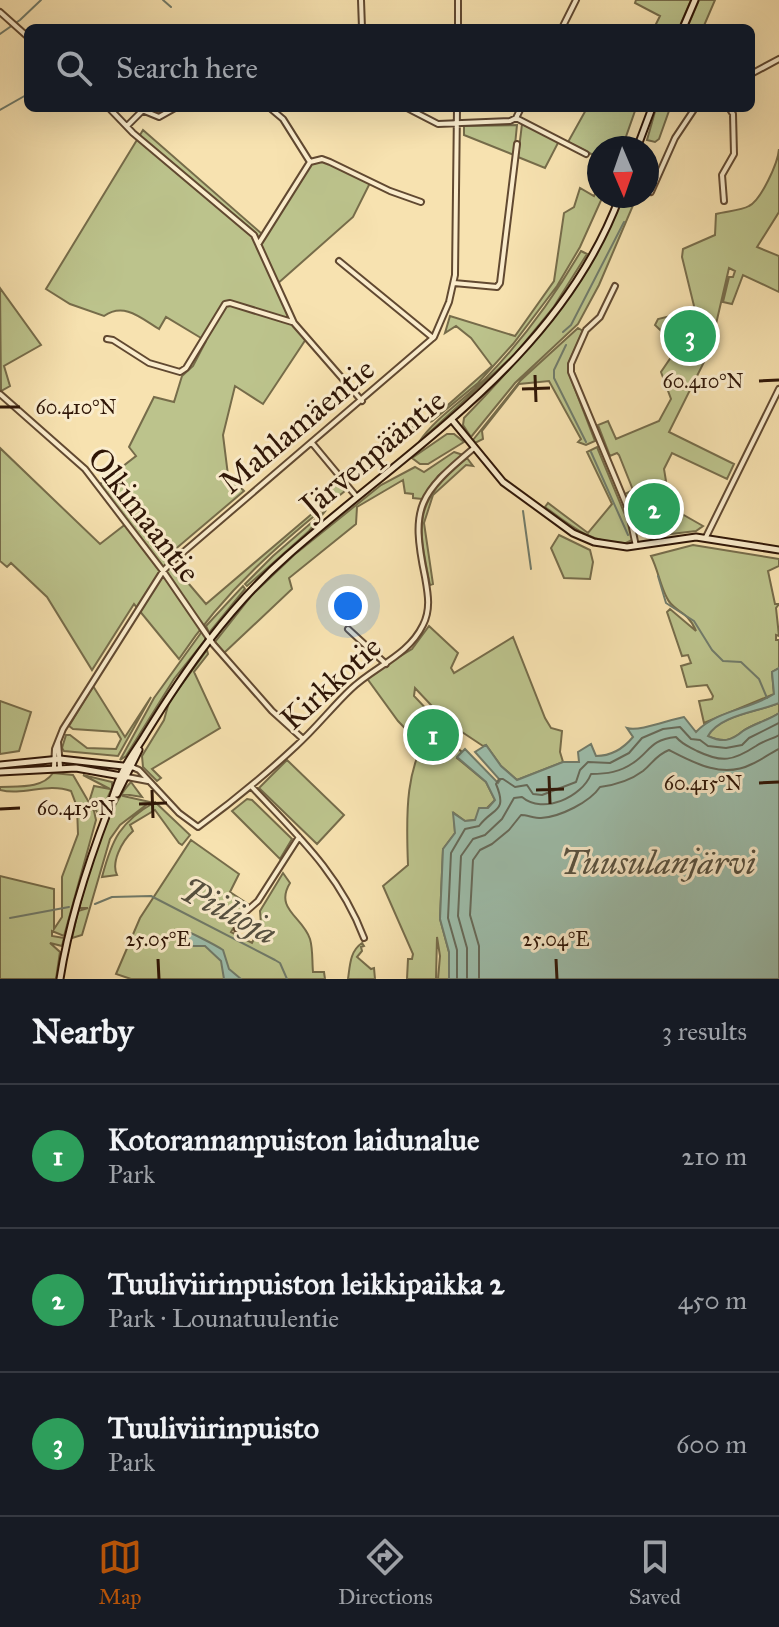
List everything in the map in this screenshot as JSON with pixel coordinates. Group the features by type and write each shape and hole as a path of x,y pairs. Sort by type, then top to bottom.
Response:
{"main road":[{"path":"685,24 695,0"},
{"path":"642,136 650,112"},
{"name":"Järvenpääntie","path":"60,979 87,864 110,805 144,737 210,639 250,592 285,558 356,496 452,420 501,375 550,317 601,238 615,208"},
{"path":"452,420 503,482 573,533 594,542 636,546 681,537 706,537 779,550"},
{"path":"0,765 57,760 129,767"},
{"path":"0,772 57,767 124,776"}],"street":[{"path":"361,0 362,24"},
{"path":"458,0 458,24"},
{"path":"564,24 576,0"},
{"path":"0,12 24,34"},
{"path":"755,72 779,59"},
{"path":"113,112 254,235 294,323 362,401"},
{"path":"127,127 141,112"},
{"path":"150,112 159,117 168,112"},
{"path":"275,112 283,119 310,162"},
{"path":"415,112 438,124 510,121 519,112"},
{"name":"Mahlamäentie","path":"57,767 58,740 163,571 433,338 454,283 457,112"},
{"path":"659,174 675,138 692,112"},
{"path":"724,201 722,175 734,154 732,112"},
{"path":"516,118 586,154"},
{"path":"454,283 490,288 500,283 517,144"},
{"path":"259,243 310,162 322,159 421,202"},
{"path":"339,261 433,338"},
{"path":"615,286 600,317 586,330 571,364 571,372 628,509 636,546"},
{"path":"107,339 149,363 180,372 186,368 225,304 294,323"},
{"path":"706,537 779,389"},
{"name":"Olkimaantie","path":"0,394 85,469 163,571 210,639 272,711 303,739"},
{"path":"312,443 356,496"},
{"name":"Kirkkotie","path":"129,767 151,782 179,813 198,827 251,786 303,739 351,688 414,640 427,615 428,592 416,525 433,485 474,448"},
{"path":"348,629 386,664"},
{"path":"124,776 151,782"},
{"path":"251,786 336,881 364,938"},
{"path":"237,929 241,916 258,901 299,837"}],"green space":[{"path":"636,0 691,0 681,24 656,24 660,16 635,3"},
{"path":"699,0 715,0 705,24 689,24"},
{"path":"585,112 635,112 626,136 587,136 587,152 568,142"},
{"path":"655,112 669,112 659,139 659,136 648,136"},
{"path":"522,124 559,141 545,168 518,157"},
{"path":"517,125 514,155 464,135 464,126"},
{"path":"143,130 262,234 307,164 325,161 370,183 353,217 276,285 292,319 306,339 263,404 235,386 223,435 228,475 244,491 166,557 206,604 327,501 335,480 345,491 255,568 215,611 179,659 134,604 92,670 47,597 11,563 7,567 0,561 0,448 100,544 127,523 100,484 136,456 129,447 154,397 174,402 182,376 193,366 206,341 166,317 159,329 125,311 104,316 70,304 46,289"},
{"path":"779,149 779,212 757,247 779,256 779,292 743,275 732,304 723,302 729,277 733,277 735,271 729,268 710,350 669,432 734,464 727,479 672,453 664,469 666,481 661,483 664,498 675,510 703,526 696,531 646,537 639,525 644,520 638,521 626,498 625,494 633,490 619,455 610,456 598,425 608,421 616,439 659,421 671,399 661,372 678,347 655,325 658,319 695,310 682,257 683,249 715,235 716,214 749,206 759,197 776,163"},
{"path":"580,188 587,192 587,208 598,208 580,247 557,286 513,344 478,383 432,421 418,426 401,439 396,438 418,423 432,419 492,366 471,338 456,326 445,333 450,316 515,336 554,281 564,213 574,207"},
{"path":"617,208 632,208 599,285 578,324 515,383 471,437 463,425 464,418 534,341 573,288"},
{"path":"581,251 587,254 553,308 516,353 419,442 485,379 525,334"},
{"path":"0,288 41,345 4,366 10,386 1,391"},
{"path":"578,328 583,331 568,364 568,371 595,441 586,445 578,442 581,439 549,381 519,384 482,431 483,439 475,443 473,440 521,380"},
{"path":"447,434 454,434 464,442 428,464 420,464 412,458"},
{"path":"597,447 633,534 632,540 626,543 592,537 545,507 548,503 588,533 612,504 587,452"},
{"path":"454,452 463,455 438,476 422,499 405,493 403,480 357,507 356,524 289,578 292,589 224,653 215,642 252,595 294,555 381,485 415,467 424,472"},
{"path":"467,458 473,466 466,465 433,495 424,523 433,584 430,585 423,544 423,514 428,501 437,488"},
{"path":"326,510 309,531 247,586 245,584 273,556"},
{"path":"559,535 590,550 593,562 590,579 564,578 551,548"},
{"path":"693,545 779,559 779,566 768,571 775,604 779,604 776,608 779,636 776,635 776,640 779,640 779,668 772,672 774,694 704,723 699,701 712,699 713,696 707,685 687,687 681,666 691,663 688,655 682,656 667,612 670,609 696,631 689,619 670,603 651,556"},
{"path":"243,586 245,589 209,633 206,626"},
{"path":"429,626 458,653 451,668 454,673 513,637 545,718 551,728 562,731 560,752 563,762 517,780 501,766 486,745 462,732 449,720 447,722 415,688 414,696 433,716 419,743 398,721 366,677 412,649"},
{"path":"203,630 205,640 174,679 126,756 120,760 154,698"},
{"path":"207,650 208,654 194,672 220,728 152,769 161,778 157,781 143,767 142,756 164,720 169,702"},
{"path":"93,686 125,737 151,697 118,756 64,751 62,748 66,735 87,748 116,749 121,739 117,732 73,729 69,726"},
{"path":"0,701 31,712 19,751 0,754"},
{"path":"779,703 779,713 731,739 718,740 707,736 720,723"},
{"path":"436,722 458,744 456,747 462,752 457,758 486,782 495,800 475,820 465,821 454,813 455,833 443,849 440,919 449,952 449,979 438,979 440,956 437,937 436,979 407,979 408,959 412,959 413,954 383,886 408,865 409,790 418,755"},
{"path":"287,760 344,815 317,844 259,788"},
{"path":"53,773 73,775 96,820 64,936 52,931 52,936 64,938 62,946 50,943 60,952 56,979 0,979 0,876 54,889 54,929 62,917 62,877 78,834 77,807 71,791 53,788 9,791 0,790 0,787 36,784"},
{"path":"83,775 112,782 112,788 99,816 90,799 94,786 110,789"},
{"path":"131,782 142,797 123,796 150,802 120,825 110,839 82,935 72,938 78,911 88,908 79,908 99,842 114,807"},
{"path":"247,799 252,800 292,839 280,859 232,811"},
{"path":"155,802 190,835 182,845 179,843 155,810 130,825 133,831 116,859 117,875 102,877 114,842 125,824"},
{"path":"191,840 239,874 230,892 248,904 231,932 252,943 261,924 260,911 283,873 290,883 286,892 287,906 310,939 313,972 324,972 325,979 131,979 116,974 140,918"},
{"path":"362,943 364,946 357,957 371,969 374,968 375,979 348,979 353,954"}],"water":[{"name":"Tuusulanjärvi","path":"779,668 779,703 721,723 708,736 718,740 731,739 779,713 779,979 449,979 449,952 440,919 443,849 455,833 453,813 465,821 475,820 479,808 488,808 495,800 486,782 457,757 465,749 498,783 500,780 475,752 486,745 501,766 517,780 563,762 579,762 578,752 591,744 596,756 617,751 633,737 627,728 646,727 684,717 696,732 714,719 774,694 772,672"},
{"path":"182,930 223,950 229,969 241,979 224,979 221,961 205,946 180,942 178,936"}],"waterway":[{"path":"0,34 41,0"},
{"path":"163,0 171,7"},
{"path":"0,110 24,96"},
{"path":"563,332 571,325 624,222"},
{"path":"566,345 554,370 554,378 586,442"},
{"path":"591,452 628,535"},
{"path":"523,511 531,569"},
{"path":"658,576 666,603 694,621 712,650 723,661 741,662 759,679 767,698"},
{"name":"Piilioja","path":"95,904 112,897 151,896 280,963 287,979"},
{"path":"10,918 69,907"}],"place":[{"name":"Tuuliviirinpuisto","path":"690,336"},
{"name":"Tuuliviirinpuiston leikkipaikka 2","path":"654,509"},
{"name":"Kotorannanpuiston laidunalue","path":"433,735"}]}
